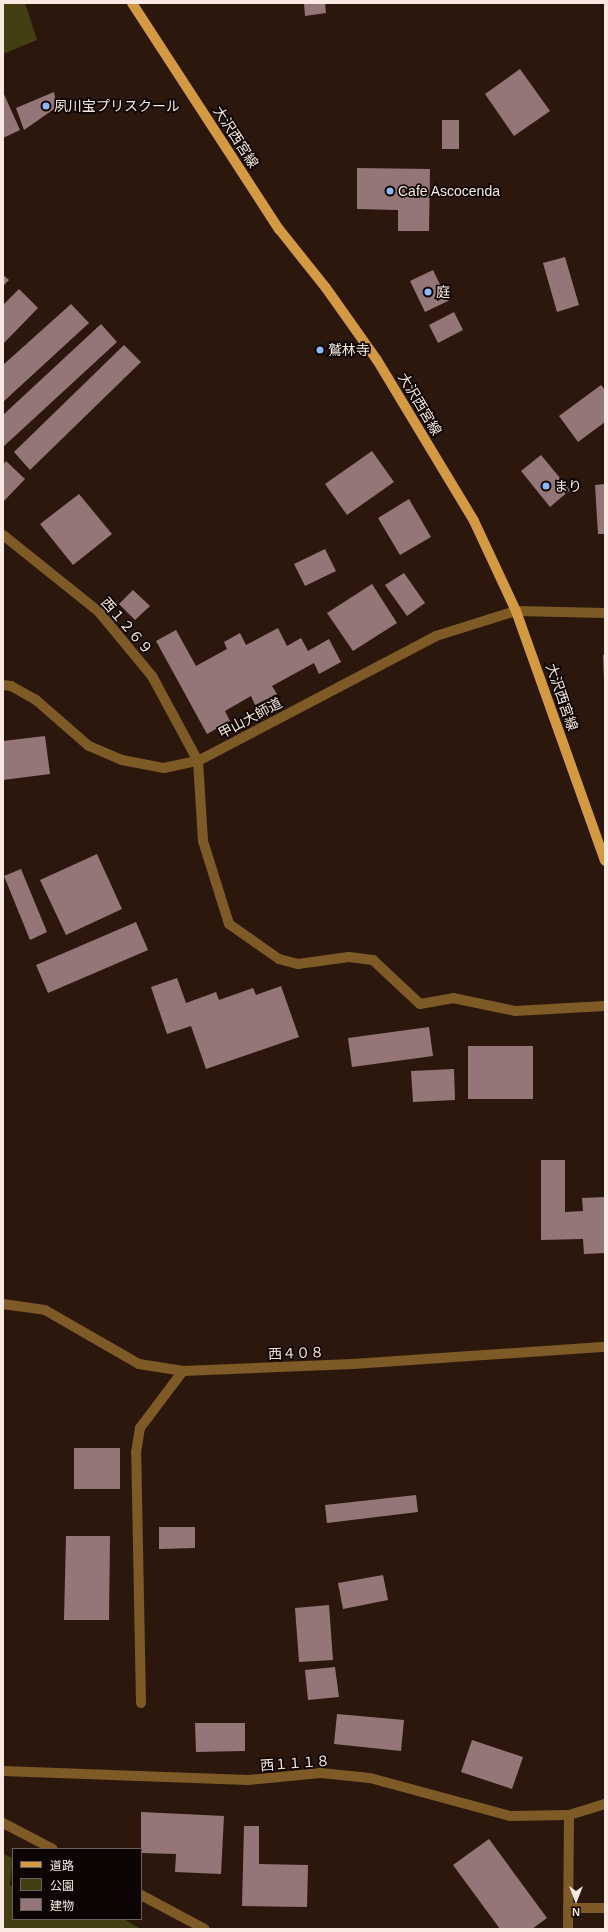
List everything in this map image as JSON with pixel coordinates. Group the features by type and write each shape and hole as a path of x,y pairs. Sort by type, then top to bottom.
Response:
{"main road":[{"name":"大沢西宮線","path":"132,3 279,229 326,288 377,360 474,520 516,611 605,861"}],"street":[{"name":"西１２６９","path":"3,535 99,612 152,676 198,761"},
{"name":"甲山大師道","path":"3,685 11,686 36,700 89,746 122,760 164,768 198,761 436,636 516,611 605,613"},
{"path":"198,761 203,841 229,924 279,959 298,964 349,957 373,960 420,1004 453,998 516,1011 605,1006"},
{"name":"西４０８","path":"3,1304 45,1310 139,1364 184,1371 352,1364 605,1347"},
{"path":"141,1703 138,1441 140,1428 184,1371"},
{"name":"西１１１８","path":"3,1771 248,1780 321,1772 370,1778 510,1816 569,1815 605,1804"},
{"path":"568,1929 569,1815"},
{"path":"3,1823 51,1848"},
{"path":"142,1896 205,1929"},
{"path":"568,1908 605,1908"}],"green space":[{"path":"3,3 25,3 37,40 3,54"},
{"path":"3,1854 12,1858 10,1885 12,1886 12,1920 126,1920 141,1929 3,1929"}],"building":[{"path":"304,3 325,3 326,13 305,16"},
{"path":"520,69 550,111 514,136 485,94"},
{"path":"3,92 20,130 3,138"},
{"path":"54,92 57,107 24,130 16,108"},
{"path":"442,120 459,120 459,149 442,149"},
{"path":"357,168 430,169 429,231 398,231 398,210 357,209"},
{"path":"565,257 579,305 557,312 543,263"},
{"path":"433,270 448,301 425,312 410,281"},
{"path":"3,275 9,280 3,286"},
{"path":"19,289 38,308 3,344 3,305"},
{"path":"71,304 89,323 3,402 3,365"},
{"path":"454,312 463,330 438,343 429,325"},
{"path":"101,324 117,342 3,447 3,415"},
{"path":"124,345 141,362 30,470 14,452"},
{"path":"601,385 605,390 605,422 578,442 559,416"},
{"path":"372,451 394,482 347,515 325,484"},
{"path":"541,455 570,490 550,507 521,471"},
{"path":"6,461 25,479 3,502 3,465"},
{"path":"605,484 605,534 598,534 595,485"},
{"path":"79,494 112,534 73,565 40,524"},
{"path":"409,499 431,537 400,555 378,518"},
{"path":"325,549 336,571 305,586 294,564"},
{"path":"404,573 425,603 407,616 385,585"},
{"path":"372,584 397,623 353,651 327,613"},
{"path":"133,590 150,606 135,620 119,604"},
{"path":"278,628 287,646 301,638 308,651 329,639 341,662 319,674 314,663 272,686 277,694 255,705 251,696 225,711 230,721 207,734 156,641 176,630 196,666 227,649 224,642 240,633 246,645"},
{"path":"603,655 605,655 605,679 604,679"},
{"path":"45,736 50,774 3,780 3,741"},
{"path":"97,854 122,909 66,935 40,880"},
{"path":"21,869 47,932 30,940 4,876"},
{"path":"136,922 148,950 48,993 36,965"},
{"path":"177,978 186,1003 216,992 219,1000 253,988 256,995 281,986 299,1037 206,1069 191,1026 167,1034 151,987"},
{"path":"429,1027 433,1056 352,1067 348,1038"},
{"path":"468,1046 533,1046 533,1099 468,1099"},
{"path":"454,1069 455,1100 413,1102 411,1071"},
{"path":"541,1160 565,1160 565,1212 583,1211 582,1198 605,1197 605,1253 584,1254 583,1239 541,1240"},
{"path":"74,1448 120,1448 120,1489 74,1489"},
{"path":"416,1495 418,1512 327,1523 325,1505"},
{"path":"159,1527 195,1527 195,1548 159,1549"},
{"path":"66,1536 110,1536 109,1620 64,1620"},
{"path":"383,1575 388,1600 343,1609 338,1583"},
{"path":"329,1605 333,1660 299,1662 295,1608"},
{"path":"335,1667 339,1697 308,1700 305,1670"},
{"path":"337,1714 404,1720 401,1751 334,1744"},
{"path":"195,1723 245,1723 245,1751 196,1752"},
{"path":"472,1740 523,1757 512,1789 461,1772"},
{"path":"141,1812 224,1816 221,1874 175,1872 176,1854 142,1853"},
{"path":"244,1826 259,1826 259,1864 308,1865 307,1907 242,1906"},
{"path":"489,1839 547,1918 532,1929 500,1929 453,1865"}],"place":[{"name":"夙川宝プリスクール","path":"46,106"},
{"name":"Cafe Ascocenda","path":"390,191"},
{"name":"庭","path":"428,292"},
{"name":"鷲林寺","path":"320,350"},
{"name":"まり","path":"546,486"}]}
